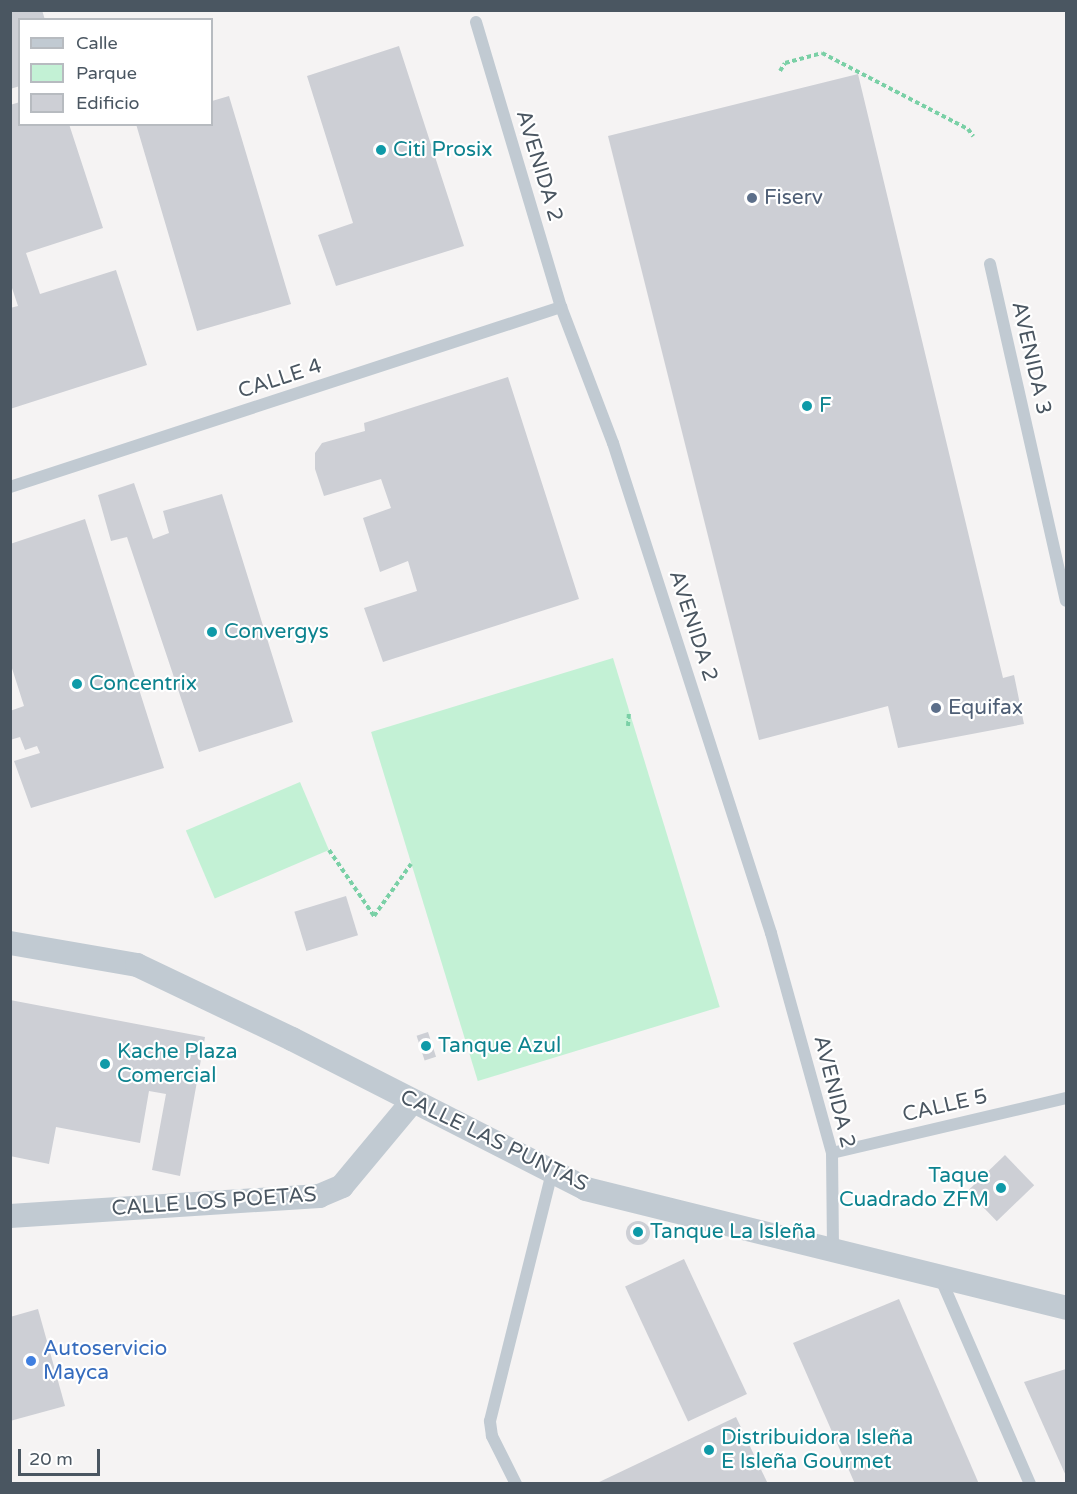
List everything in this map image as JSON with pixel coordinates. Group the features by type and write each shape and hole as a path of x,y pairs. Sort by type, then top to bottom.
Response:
{"street":[{"name":"CALLE LAS PUNTAS","path":"10,942 137,965 292,1038 412,1102 586,1189 1066,1308"},
{"name":"CALLE LOS POETAS","path":"10,1216 319,1196 342,1186 412,1102"}],"lane":[{"name":"AVENIDA 2","path":"476,22 561,307 613,443 767,921 832,1153 833,1250"},
{"name":"AVENIDA 3","path":"990,264 1066,601"},
{"name":"CALLE 4","path":"10,487 561,307"},
{"name":"CALLE 5","path":"832,1153 1066,1098"},
{"path":"516,1484 492,1436 490,1421 552,1172"},
{"path":"940,1276 1030,1484"}],"path":[{"path":"780,71 785,63 822,53 968,129 973,136"},
{"path":"628,726 629,711"},
{"path":"329,850 374,916 411,864"}],"green space":[{"path":"613,658 720,1007 478,1081 371,732"},
{"path":"300,782 329,850 215,899 186,830"}],"building":[{"path":"10,10 42,10 44,18 18,18 18,87 10,89"},
{"name":"Citi Prosix","path":"399,46 464,246 336,286 318,235 353,223 307,76"},
{"name":"F","path":"858,74 1003,678 1014,675 1024,724 898,748 888,706 759,740 608,136"},
{"path":"229,96 291,304 197,331 137,126 213,126 213,101"},
{"path":"18,103 18,126 70,126 103,228 26,253 40,294 116,270 147,365 10,409 10,308 18,306 10,282 10,105"},
{"path":"508,377 579,599 383,662 364,608 417,591 408,561 380,572 363,518 391,508 381,479 324,496 315,469 315,453 322,443 365,431 364,423"},
{"name":"Convergys","path":"134,483 153,539 169,533 163,511 222,494 293,722 199,752 127,537 111,541 98,495"},
{"name":"Concentrix","path":"85,519 164,768 31,808 14,761 40,753 37,746 25,750 20,737 10,740 10,711 24,706 10,662 10,544"},
{"path":"346,896 358,935 306,951 294,912"},
{"name":"Kache Plaza Comercial","path":"10,1000 205,1037 180,1176 152,1170 166,1094 149,1091 140,1143 56,1127 49,1164 10,1156"},
{"name":"Tanque Azul","path":"428,1032 436,1057 425,1060 417,1036"},
{"name":"Taque Cuadrado ZFM","path":"1005,1155 1034,1185 997,1221 968,1191"},
{"name":"Tanque La Isleña","path":"638,1221 643,1222 649,1228 649,1238 643,1244 638,1245 633,1244 627,1238 626,1233 627,1228 633,1222"},
{"path":"684,1259 747,1394 688,1422 625,1286"},
{"path":"899,1299 979,1484 855,1484 793,1343"},
{"name":"Autoservicio Mayca","path":"38,1309 65,1406 10,1421 10,1317"},
{"path":"1066,1369 1066,1476 1024,1382"},
{"name":"Distribuidora Isleña E Isleña Gourmet","path":"736,1417 768,1484 595,1484"}],"place":[{"name":"Citi Prosix","path":"381,150"},
{"name":"Fiserv","path":"752,198"},
{"name":"F","path":"807,406"},
{"name":"Convergys","path":"212,632"},
{"name":"Concentrix","path":"77,684"},
{"name":"Equifax","path":"936,708"},
{"name":"Tanque Azul","path":"426,1046"},
{"name":"Kache Plaza Comercial","path":"105,1064"},
{"name":"Taque Cuadrado ZFM","path":"1001,1188"},
{"name":"Tanque La Isleña","path":"638,1232"},
{"name":"Autoservicio Mayca","path":"31,1361"},
{"name":"Distribuidora Isleña E Isleña Gourmet","path":"709,1450"}]}
